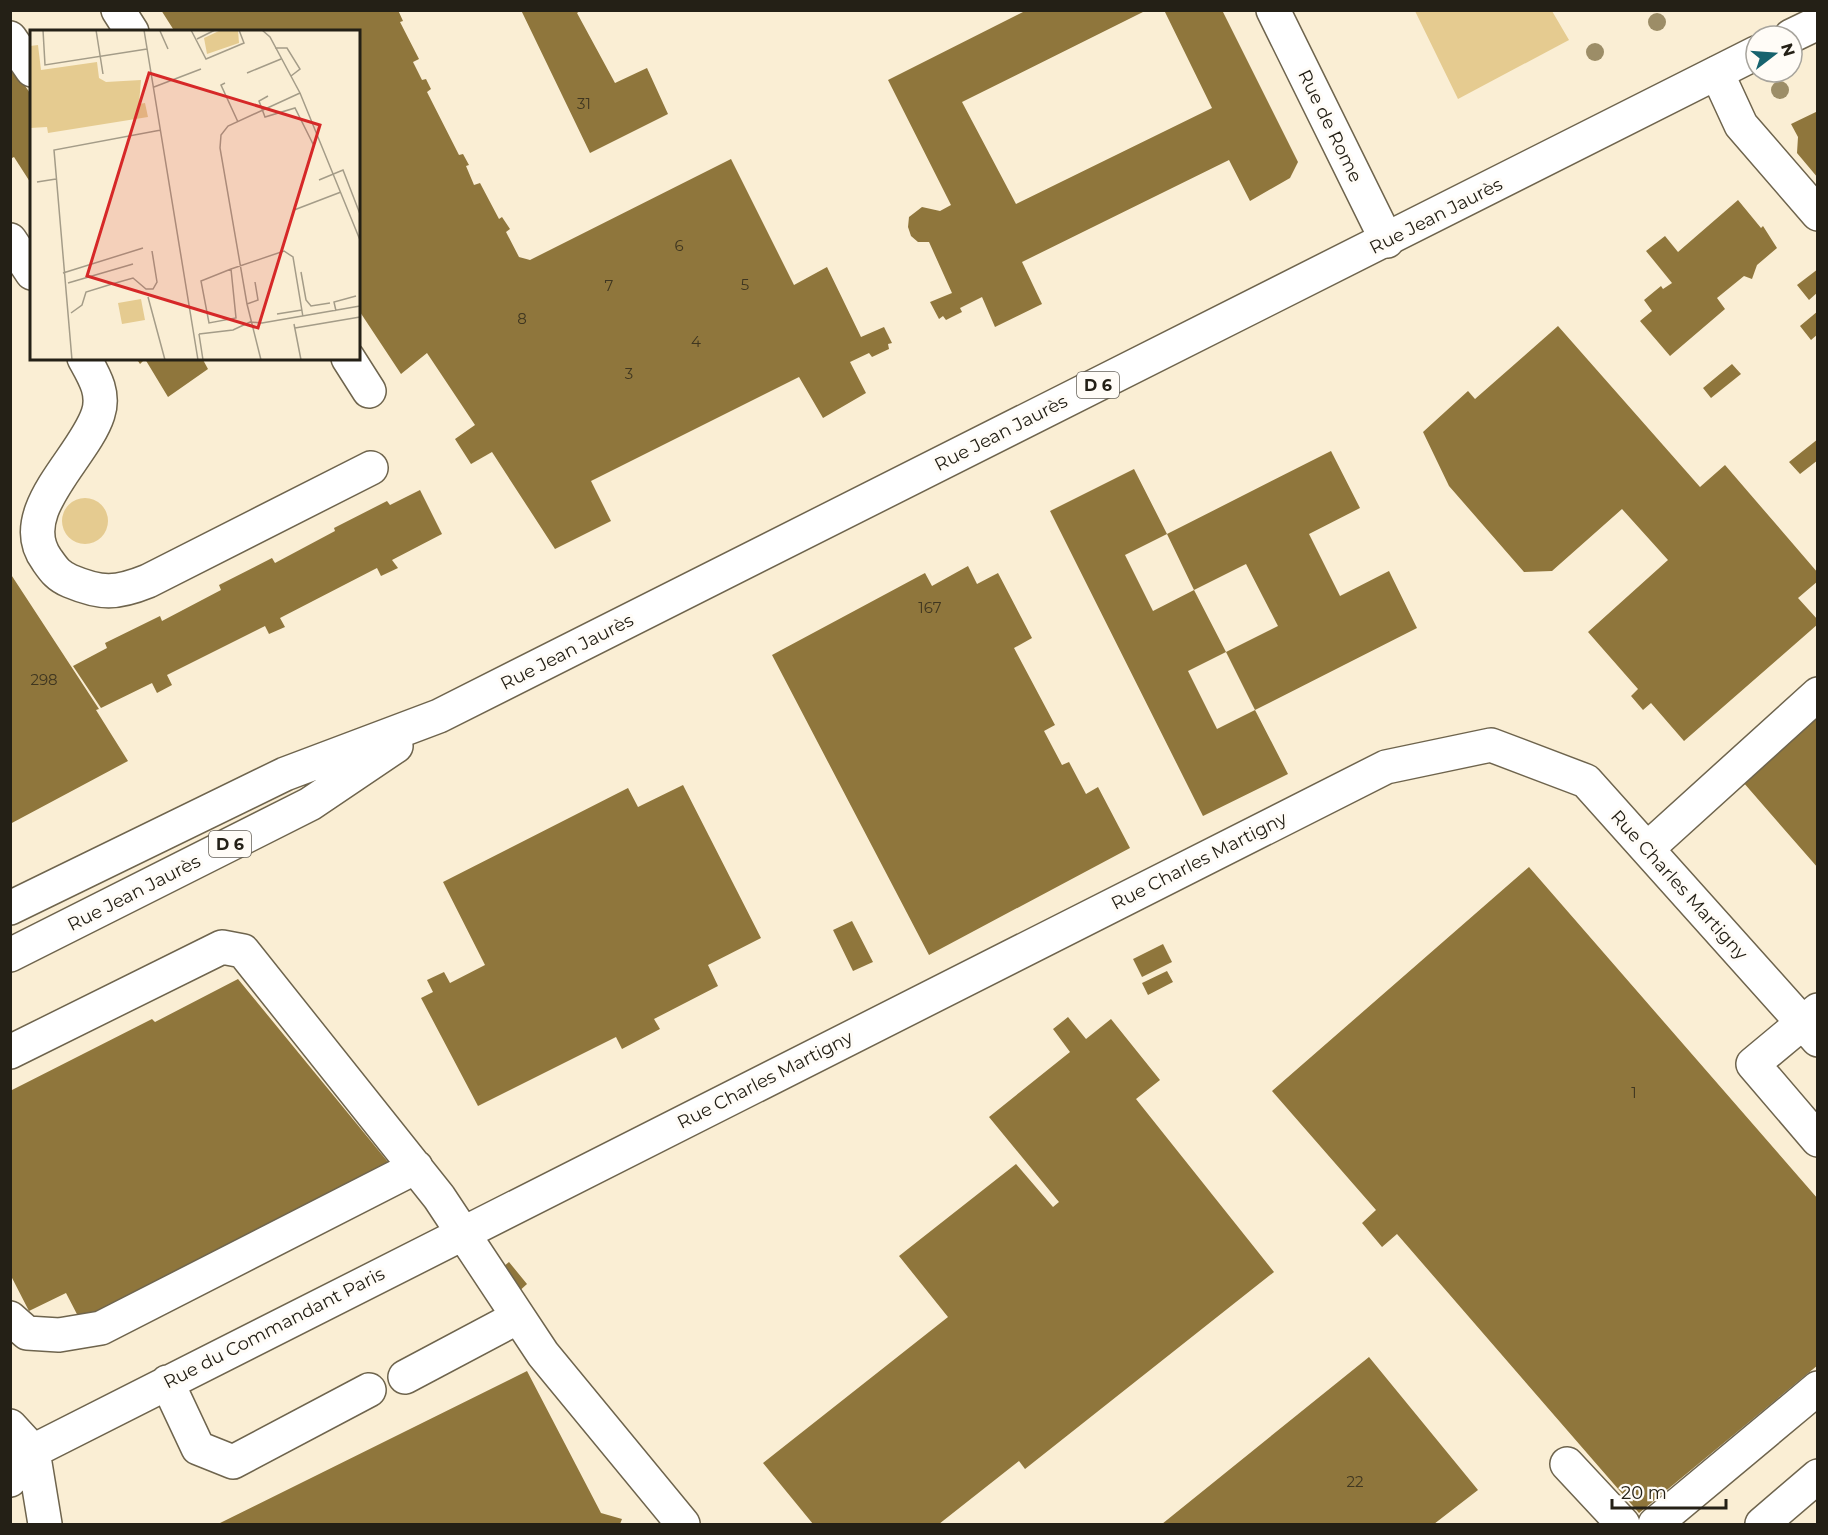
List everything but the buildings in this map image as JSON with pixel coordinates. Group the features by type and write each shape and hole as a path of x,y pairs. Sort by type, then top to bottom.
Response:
{"street":[{"path":"118,10 131,30"},
{"name":"Rue de Rome","path":"1273,10 1387,241"},
{"path":"1804,30 1818,23"},
{"path":"10,38 30,67"},
{"name":"Rue Jean Jaurès","path":"10,908 285,774 440,717 1744,59"},
{"path":"1717,73 1741,125 1818,214"},
{"path":"10,240 30,270"},
{"path":"85,360 97,381 99,412 88,438 51,490 38,518 39,549 58,576 94,591 123,591 148,581 371,468"},
{"path":"349,360 369,391"},
{"path":"1647,849 1818,694"},
{"name":"Rue Jean Jaurès","path":"10,955 310,804 440,717"},
{"name":"Rue Charles Martigny","path":"516,1206 1386,767 1491,745 1586,781 1812,1024"},
{"path":"10,1052 222,947 243,951 416,1167 543,1354 683,1524"},
{"path":"1812,1024 1753,1064 1818,1140"},
{"path":"10,1318 27,1333 59,1335 101,1328 416,1167"},
{"name":"Rue du Commandant Paris","path":"33,1451 516,1206"},
{"path":"405,1377 518,1317"},
{"path":"167,1382 198,1449 232,1462 369,1390"},
{"path":"1655,1524 1818,1388"},
{"path":"10,1426 33,1451 45,1524"},
{"path":"10,1480 33,1451"},
{"path":"1567,1464 1623,1524"},
{"path":"1762,1524 1818,1476"}],"shaded area":[{"path":"1415,11 1552,11 1569,40 1458,99"},
{"path":"85,498 101,505 108,521 101,537 85,544 69,537 62,521 69,505"}]}
